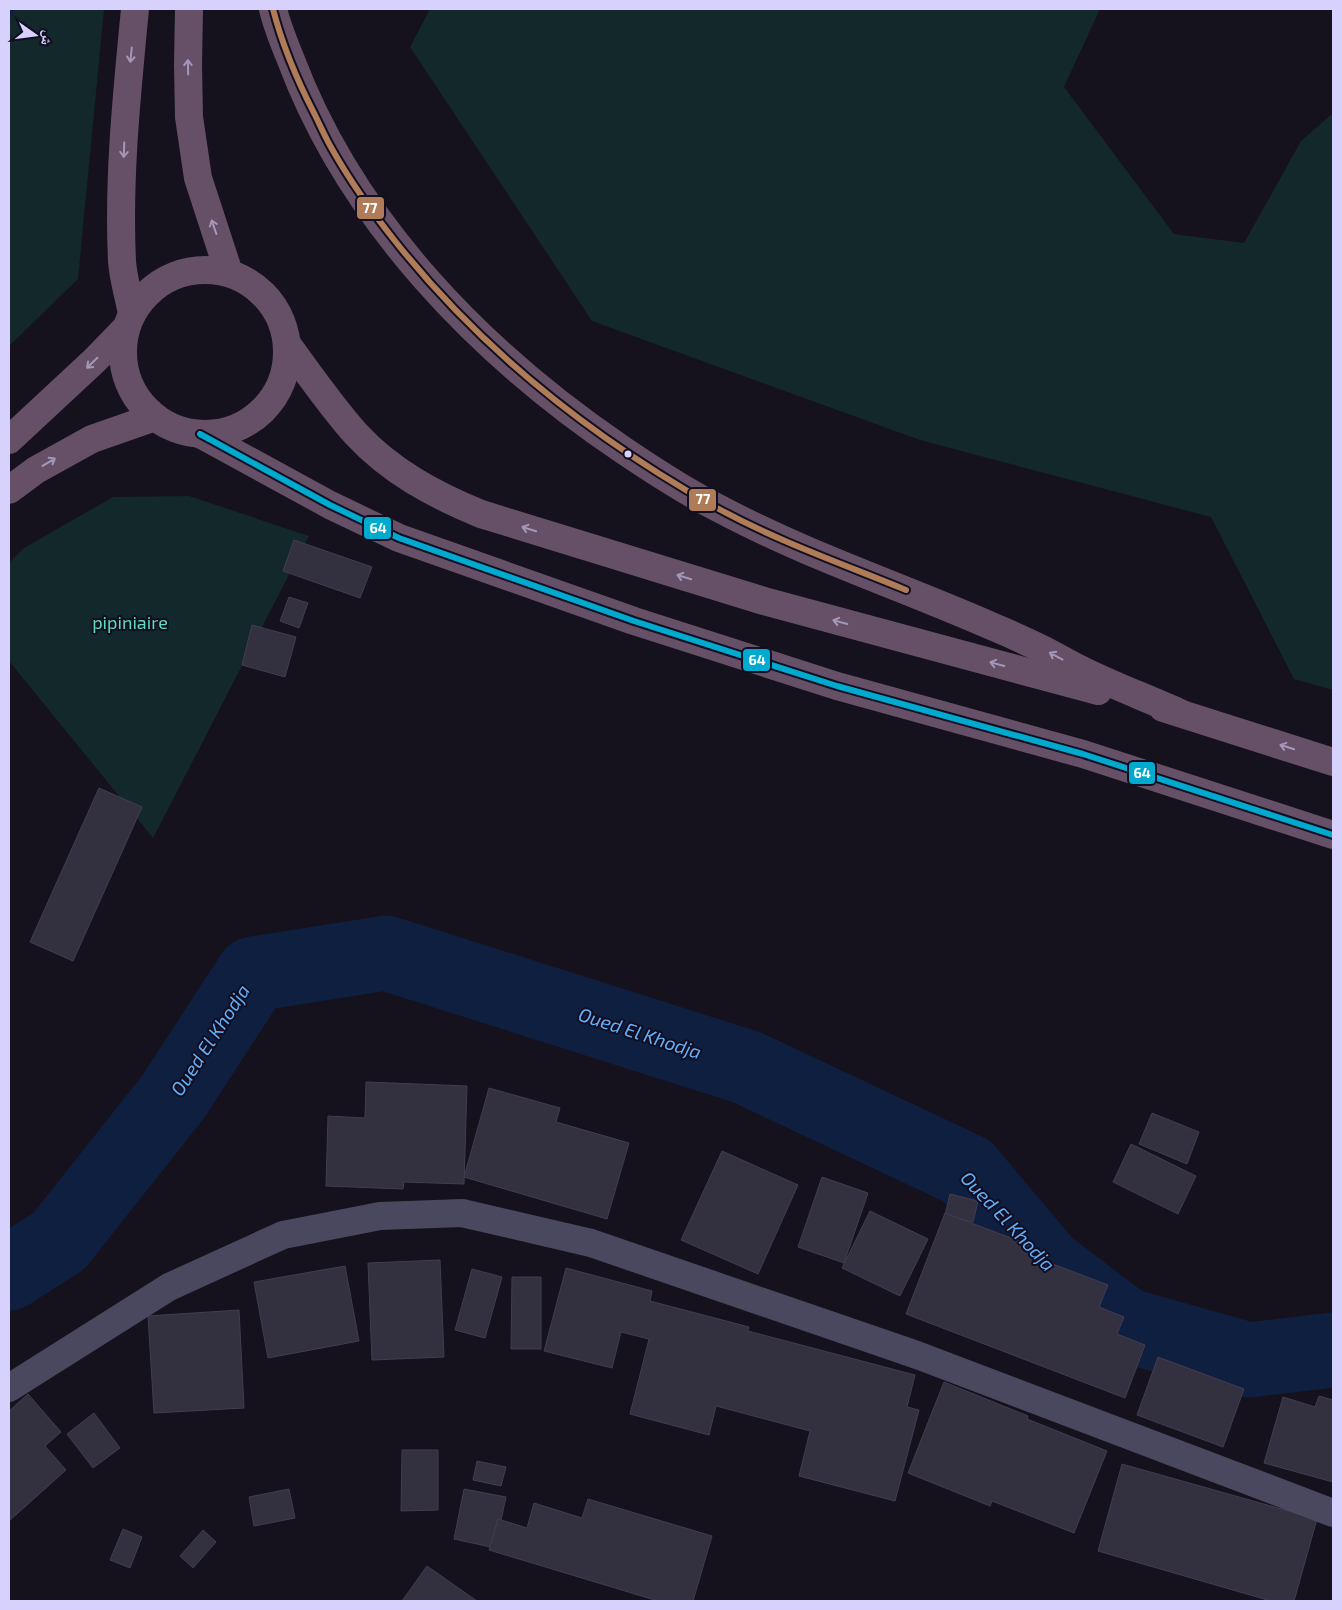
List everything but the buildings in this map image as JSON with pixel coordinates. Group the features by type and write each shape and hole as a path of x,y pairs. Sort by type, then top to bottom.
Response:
{"highway":[{"path":"135,9 126,102 122,206 122,263 129,321 123,353 127,377 138,399 155,417 176,429 200,434 330,505 399,538 634,621 837,686 1083,754 1333,835"},
{"path":"189,9 189,117 198,178 229,273"},
{"path":"273,9 276,22 301,86 332,150 370,208 418,269 470,326 528,378 588,426 653,470 719,509 790,543 1032,644 1084,671 1180,712"},
{"path":"9,440 95,360 129,321 150,291 174,276 202,270 229,273 251,284 269,300 281,320 287,344 285,372 273,398 254,418 228,431 200,434"},
{"path":"287,344 357,436 385,461 414,482 447,500 481,514 764,601 1180,712 1333,762"},
{"path":"9,490 36,470 92,439 155,417"}],"street":[{"path":"9,1388 169,1287 283,1235 380,1216 462,1213 591,1243 917,1354 1333,1513"}],"green space":[{"path":"9,9 104,9 78,279 9,346"},
{"path":"430,9 1100,9 1064,87 1174,234 1244,243 1301,141 1333,113 1333,690 1294,679 1211,517 920,440 592,321 410,47"},
{"name":"pipiniaire","path":"189,496 309,536 153,838 9,661 9,563 24,548 113,497"}],"waterway":[{"name":"Oued El Khodja","path":"9,1273 59,1241 173,1097 253,974 386,953 746,1067 967,1171 1046,1265 1125,1325 1249,1360 1333,1350"}],"transit line":[{"name":"77","path":"273,9 285,49 302,88 329,144 354,185 386,230 429,282 503,356 543,390 627,453 717,508 787,542 906,590"},
{"name":"64","path":"200,434 330,505 399,538 634,621 837,686 1083,754 1333,835"}]}
